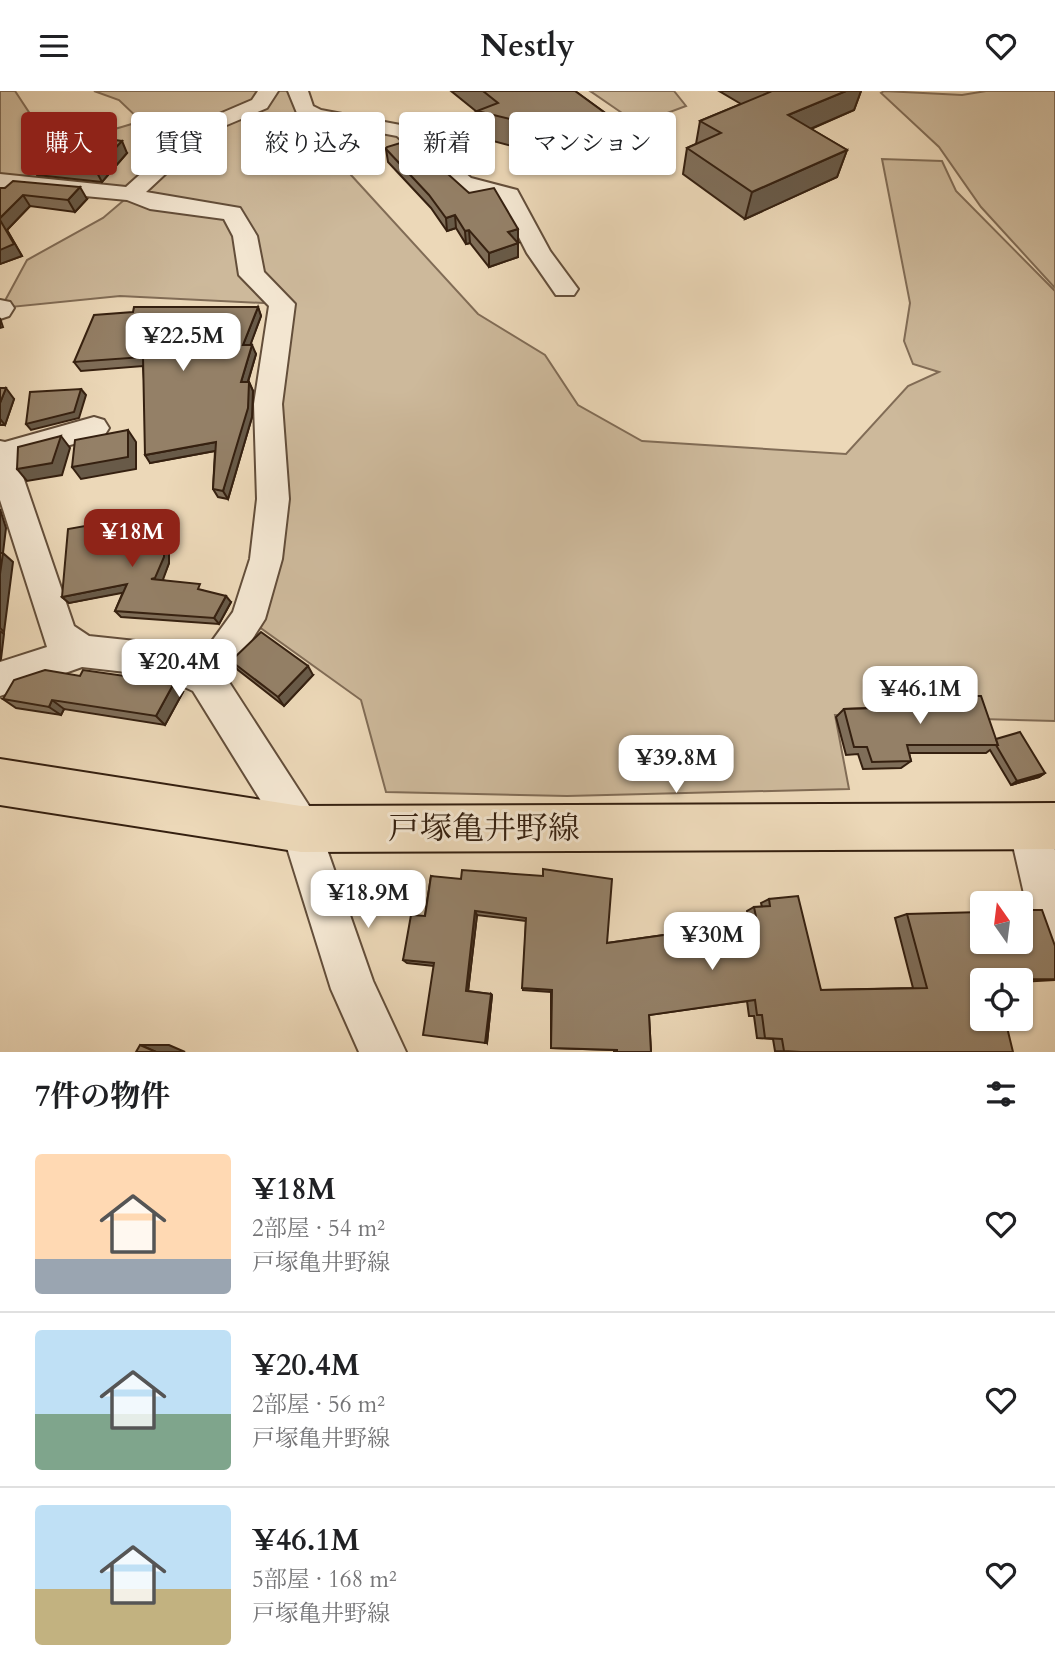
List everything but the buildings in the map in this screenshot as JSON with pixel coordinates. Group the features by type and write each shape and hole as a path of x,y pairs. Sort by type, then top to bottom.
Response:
{"main road":[{"name":"戸塚亀井野線","path":"0,782 301,829 1042,827"}],"street":[{"path":"131,194 203,128 260,104 268,91"},
{"path":"298,91 304,109 315,115 404,131 463,183 509,195 539,253 565,289"},
{"path":"0,181 131,194 150,202 232,213 245,236 252,275 282,304 268,404 272,499 266,559 248,619 206,679"},
{"path":"82,651 60,636 0,452 94,428"},
{"path":"0,679 82,651 164,660 206,679 301,829 353,989 383,1052"},
{"path":"1042,827 1055,933"}],"shaded area":[{"path":"0,91 15,91 29,112 21,112 21,175 117,175 117,128 131,124 131,175 227,175 227,112 132,112 119,100 94,91 298,91 304,109 317,112 241,112 241,175 351,175 478,314 545,355 578,405 642,441 846,454 908,386 939,372 913,364 904,341 910,303 882,159 942,161 956,191 1055,291 1055,721 835,715 849,789 567,796 386,792 361,700 248,619 282,304 120,296 1,308 27,260 103,218 130,195 0,181"},
{"path":"590,91 674,91 686,106 670,112 621,112"},
{"path":"986,91 1055,91 1055,288 981,207 939,147 881,93 962,95"},
{"path":"385,130 399,135 399,144 385,149"}]}
